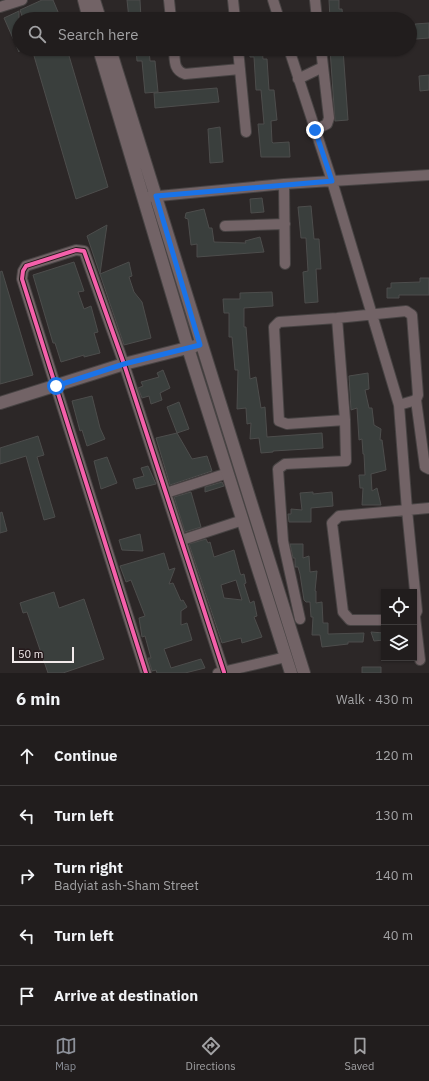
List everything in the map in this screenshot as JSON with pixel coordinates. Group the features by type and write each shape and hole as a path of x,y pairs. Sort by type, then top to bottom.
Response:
{"street":[{"path":"5,4 22,0"},
{"path":"84,0 87,12"},
{"path":"94,0 98,12"},
{"path":"169,0 170,12"},
{"path":"233,0 234,12"},
{"path":"273,0 277,12"},
{"path":"315,0 316,12"},
{"path":"102,56 114,82 150,196 200,345 304,673"},
{"path":"111,56 114,82"},
{"path":"175,56 176,69 185,74 240,68"},
{"path":"239,56 246,132"},
{"path":"291,56 332,181 399,405 415,589"},
{"path":"315,130 327,124 330,118 322,56"},
{"path":"298,79 323,67"},
{"path":"150,196 284,184 429,175"},
{"path":"284,184 286,264"},
{"path":"150,196 188,348 291,673"},
{"path":"225,226 286,224"},
{"path":"146,673 22,279 23,271 26,266 76,250 84,251 124,364 182,540 221,672 286,657"},
{"path":"345,420 287,424 279,420 274,327 279,322 406,311 412,315 418,395 416,400 425,438 425,467 429,469"},
{"path":"300,620 283,541 278,469 285,464 346,461 345,420 337,318"},
{"path":"0,403 124,364 200,345"},
{"path":"399,405 416,400"},
{"path":"166,493 228,473"},
{"path":"381,620 350,620 343,612 332,523 339,516 429,508"},
{"path":"182,540 243,520"},
{"path":"416,625 420,660"}],"building":[{"path":"42,0 53,0 58,12 21,12 20,10"},
{"path":"127,0 140,0 141,12 128,12"},
{"path":"329,0 339,0 339,9 342,9 342,12 330,12"},
{"path":"12,14 12,36 4,18"},
{"path":"429,23 429,38 417,39 417,24"},
{"path":"34,56 69,56 108,187 76,199"},
{"path":"137,56 150,56 150,61 155,61 158,92 145,93 142,61 137,61"},
{"path":"263,56 263,59 267,59 269,90 274,90 277,120 271,121 272,142 289,142 290,157 261,157 258,124 264,124 261,90 256,90 254,57 250,57"},
{"path":"330,56 343,56 348,120 335,121"},
{"path":"429,75 429,90 420,91 419,76"},
{"path":"217,88 219,102 155,108 154,93"},
{"path":"220,127 223,162 210,163 208,129"},
{"path":"262,198 264,212 251,213 250,199"},
{"path":"311,206 314,239 319,239 321,269 316,269 318,302 305,303 303,272 308,271 306,238 301,238 298,207"},
{"path":"204,209 209,228 212,228 214,242 246,243 245,241 260,237 264,252 197,257 197,244 191,245 188,219 185,218 186,213"},
{"path":"107,225 100,274 129,262 132,276 129,277 134,292 142,302 151,338 124,345 87,236"},
{"path":"74,262 84,291 78,292 84,309 91,306 98,332 94,333 100,353 84,357 84,355 61,362 55,343 53,343 33,275"},
{"path":"2,271 33,375 0,384 0,272"},
{"path":"420,278 429,278 429,295 399,295 399,298 387,298 387,288 391,288 391,283 420,282"},
{"path":"272,292 273,306 244,308 244,327 246,327 250,379 256,377 261,408 265,407 267,437 322,433 323,448 261,453 259,438 250,439 251,423 247,424 246,408 237,409 238,370 235,370 232,337 229,337 229,313 224,313 223,299 240,299 240,293"},
{"path":"163,370 170,388 160,393 162,400 151,404 149,396 142,398 138,388 143,386 141,382 159,377 157,373"},
{"path":"368,373 369,389 365,390 369,408 372,408 374,425 381,429 380,440 382,440 386,470 371,474 372,491 377,488 381,505 362,505 363,488 360,488 359,475 365,475 364,454 362,439 359,440 357,408 351,410 349,376"},
{"path":"92,396 100,428 105,439 87,446 82,430 80,431 72,401"},
{"path":"179,402 189,429 177,433 167,407"},
{"path":"177,433 192,459 207,456 212,471 170,485 156,438"},
{"path":"38,436 44,455 37,457 55,517 44,520 26,456 0,464 0,448"},
{"path":"107,457 117,483 101,489 94,461"},
{"path":"148,466 156,484 136,489 133,479 144,476 141,468"},
{"path":"222,482 224,486 205,492 205,487"},
{"path":"191,492 201,527 185,532 174,497"},
{"path":"313,492 313,494 332,492 333,506 311,508 311,522 289,522 288,514 291,514 291,509 302,510 300,493"},
{"path":"2,512 7,531 0,533 0,513"},
{"path":"140,534 143,551 122,550 119,540"},
{"path":"206,539 208,543 210,542 214,557 234,550 240,573 241,575 244,574 246,583 244,584 250,603 254,601 257,616 254,617 262,637 242,643 241,638 222,643 189,544","holes":["236,580 242,600 224,598 221,585"]},
{"path":"290,544 303,544 303,558 309,556 310,572 317,571 315,591 316,603 322,602 323,623 328,623 328,634 364,633 363,642 348,642 348,644 322,647 320,635 312,635 313,617 311,617 310,602 306,602 304,600 300,574 298,567 295,567 295,558 293,558"},
{"path":"164,553 169,570 175,568 169,584 173,583 181,601 183,600 187,607 181,611 181,625 187,623 192,640 164,649 171,668 201,659 205,668 185,673 157,673 156,670 152,671 148,658 151,658 145,636 142,637 139,618 145,616 131,580 126,582 120,566"},
{"path":"54,592 59,608 84,599 104,659 63,673 48,673 27,612 23,613 20,603"},
{"path":"371,632 381,633 381,640 374,641"},
{"path":"362,667 381,667 381,673 362,673"}],"cycle path":[{"path":"146,673 22,279 23,271 26,266 76,250 84,251 124,364 224,672"}],"route":[{"path":"56,386 124,364 200,345 156,196 332,181 315,130"}]}
